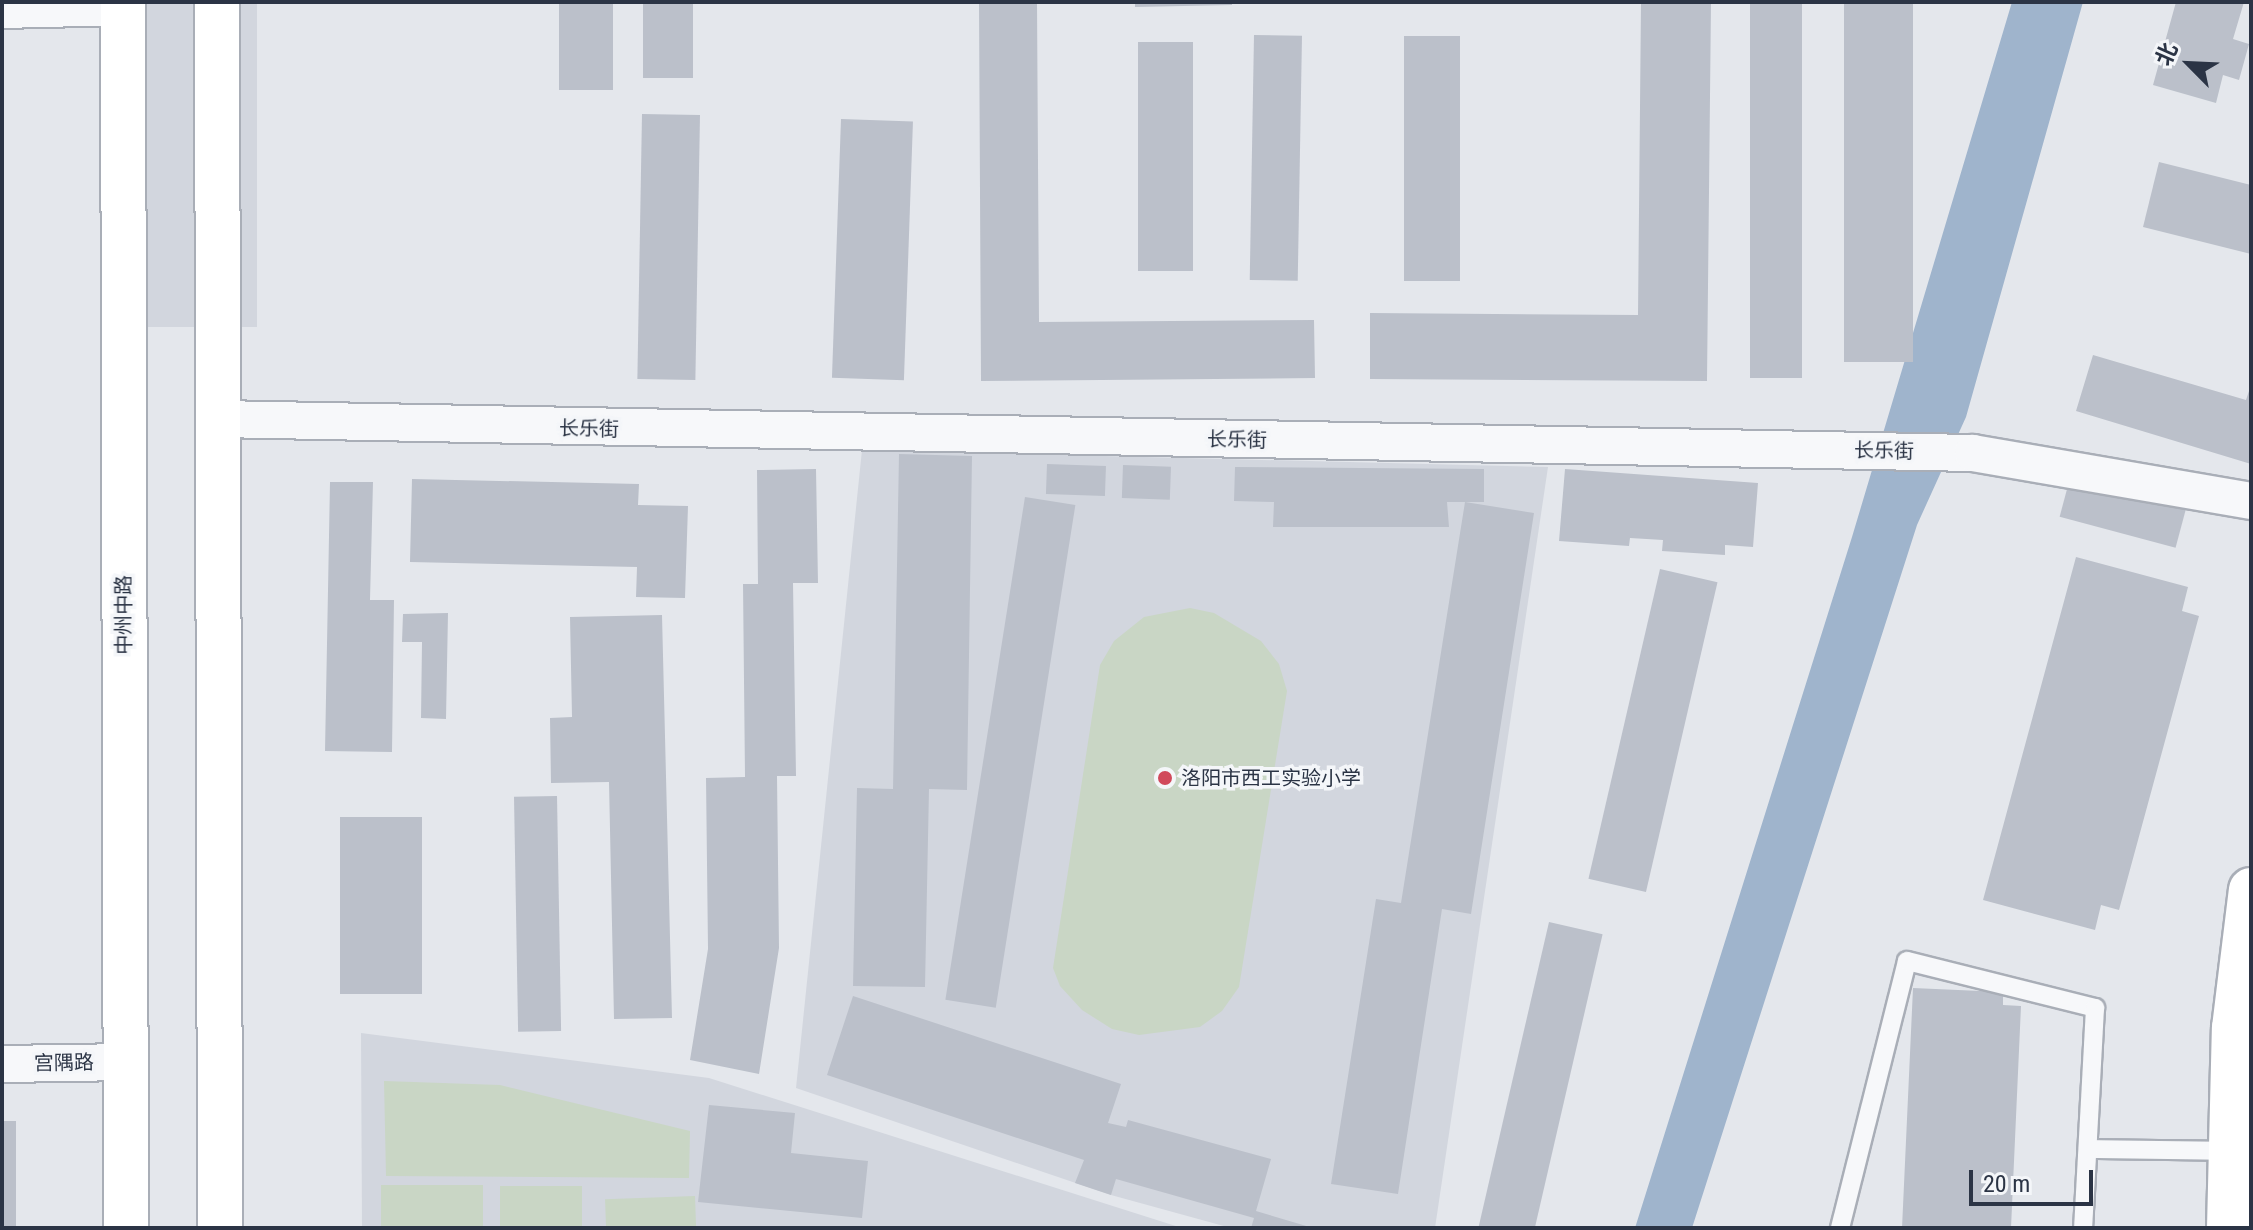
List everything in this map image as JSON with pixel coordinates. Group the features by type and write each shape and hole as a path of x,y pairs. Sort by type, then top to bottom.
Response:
{"main road":[{"path":"217,2 220,1228"},
{"name":"中州中路","path":"123,4 126,1228"},
{"path":"2229,1228 2234,1028 2251,890"}],"street":[{"path":"2,10 123,4"},
{"name":"长乐街","path":"218,419 1973,453 2251,501"},
{"name":"宫隅路","path":"2,1064 125,1062"}],"lane":[{"path":"1840,1228 1907,961 2095,1008 2083,1228"},
{"path":"2089,1149 2229,1151"}],"shaded area":[{"path":"137,2 257,2 257,327 137,327"},
{"name":"洛阳市西工实验小学","path":"862,450 1548,467 1435,1228 1231,1228 1111,1195 796,1088"},
{"path":"361,1033 709,1078 1182,1228 362,1228"}],"green space":[{"path":"1190,608 1214,613 1261,641 1279,664 1287,691 1239,987 1222,1011 1200,1027 1139,1035 1112,1029 1082,1010 1060,986 1053,968 1100,665 1114,641 1144,617"},
{"path":"384,1081 500,1085 690,1131 689,1178 386,1176"},
{"path":"381,1185 483,1185 483,1228 381,1228"},
{"path":"500,1186 582,1186 582,1228 500,1228"},
{"path":"695,1196 696,1228 606,1228 605,1199"}],"water":[{"path":"2012,2 2083,2 1966,417 1917,525 1692,1228 1635,1228 1852,537"}],"building":[{"path":"559,2 613,2 613,90 559,90"},
{"path":"643,2 693,2 693,78 643,78"},
{"path":"979,2 1037,2 1039,322 1314,320 1315,378 981,381"},
{"path":"1135,2 1232,2 1232,5 1135,7"},
{"path":"1641,2 1711,2 1707,381 1370,379 1370,313 1638,315"},
{"path":"1750,2 1802,2 1802,378 1750,378"},
{"path":"1844,2 1913,2 1913,362 1844,362"},
{"path":"2176,2 2244,2 2233,39 2249,44 2239,80 2223,75 2216,103 2153,85"},
{"path":"1254,35 1302,36 1298,281 1250,280"},
{"path":"1404,36 1460,36 1460,281 1404,281"},
{"path":"1138,42 1193,42 1193,271 1138,271"},
{"path":"642,114 700,115 695,380 637,379"},
{"path":"841,119 913,122 904,380 832,378"},
{"path":"2159,162 2251,185 2251,254 2143,227"},
{"path":"2093,355 2246,400 2251,385 2251,464 2076,411"},
{"path":"899,454 972,456 967,790 929,789 925,987 853,986 857,788 893,789"},
{"path":"1047,464 1106,466 1105,496 1046,494"},
{"path":"1123,465 1171,467 1170,500 1122,498"},
{"path":"1235,467 1484,469 1484,502 1447,502 1449,527 1273,527 1274,502 1234,501"},
{"path":"816,469 818,583 793,583 796,776 777,776 779,948 759,1074 690,1060 708,949 706,778 745,777 743,584 758,584 757,470"},
{"path":"1565,469 1758,483 1753,547 1725,545 1725,555 1662,551 1663,540 1630,538 1629,546 1559,541"},
{"path":"2070,478 2186,509 2176,548 2060,517"},
{"path":"412,479 639,484 638,505 688,506 685,598 636,597 637,567 410,562"},
{"path":"330,482 373,482 370,600 394,600 392,752 325,751"},
{"path":"1025,497 1075,505 996,1008 945,1000"},
{"path":"1465,502 1534,513 1471,914 1442,909 1398,1194 1331,1184 1376,899 1401,903"},
{"path":"2076,557 2188,587 2182,611 2199,616 2119,910 2101,905 2095,930 1983,900"},
{"path":"1660,569 1717,582 1646,892 1588,879"},
{"path":"448,613 446,719 421,718 422,642 402,642 403,614"},
{"path":"662,615 672,1018 614,1019 609,782 551,783 550,718 572,717 570,617"},
{"path":"557,796 561,1031 518,1032 514,797"},
{"path":"340,817 422,817 422,994 340,994"},
{"path":"1549,922 1603,934 1535,1228 1478,1228"},
{"path":"1913,988 2003,992 2003,1005 2021,1006 2011,1228 1902,1228"},
{"path":"853,996 1121,1084 1108,1123 1126,1127 1128,1120 1271,1159 1256,1211 1313,1228 1251,1228 1254,1218 1116,1179 1111,1195 1075,1183 1084,1160 827,1075"},
{"path":"709,1105 795,1113 791,1153 868,1161 862,1218 698,1202"},
{"path":"2,1121 16,1121 16,1228 2,1228"}],"place":[{"name":"洛阳市西工实验小学","path":"1165,778"}]}
